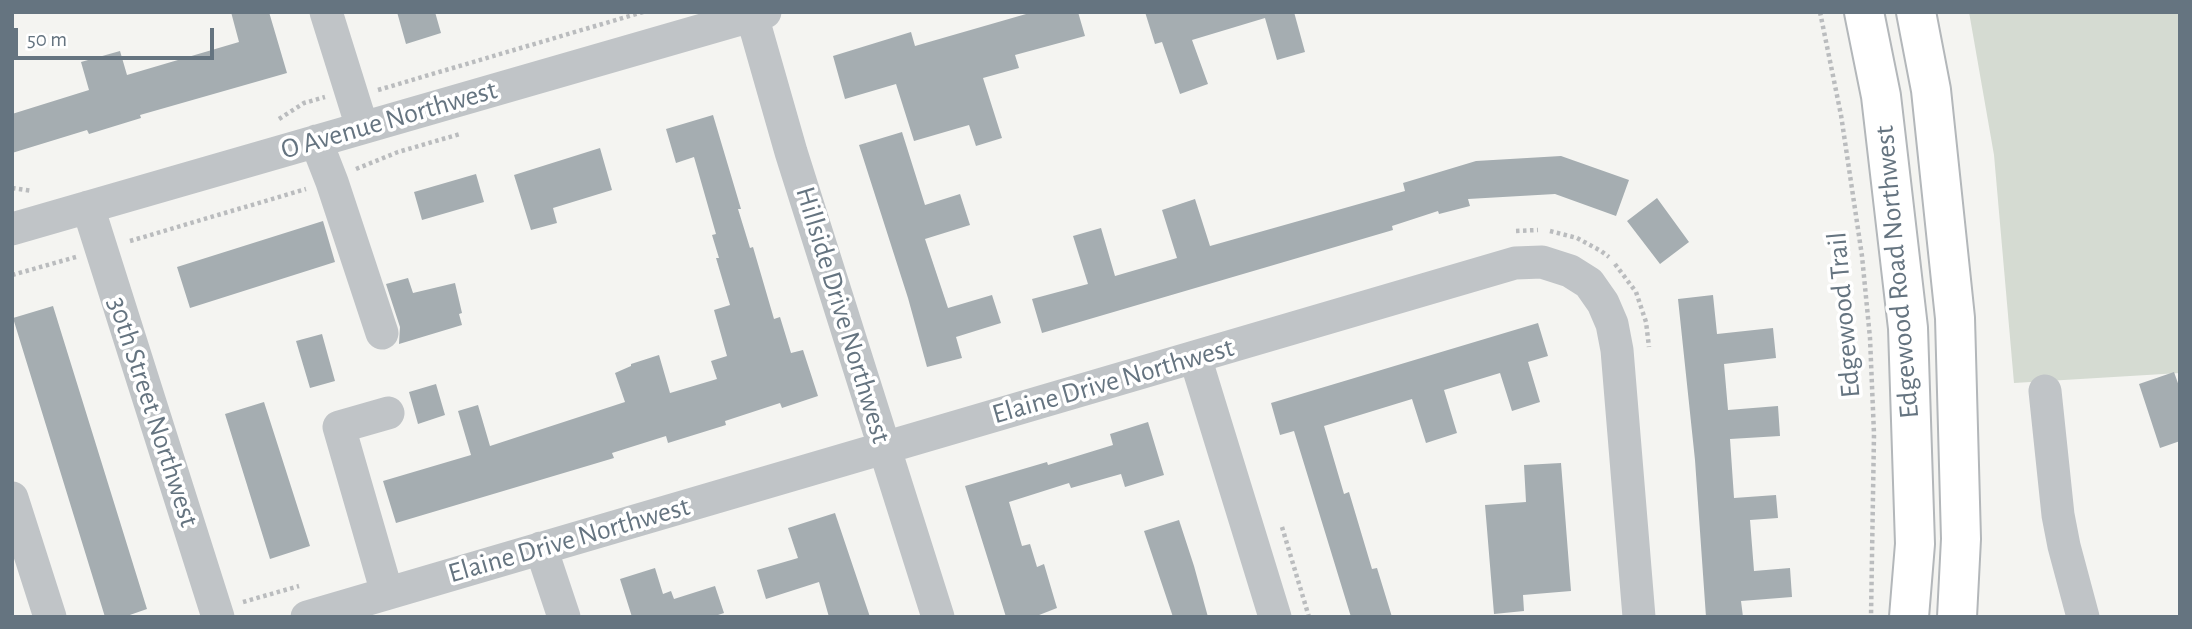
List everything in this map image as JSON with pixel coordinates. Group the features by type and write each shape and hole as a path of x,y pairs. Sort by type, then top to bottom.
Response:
{"main road":[{"name":"Edgewood Road Northwest","path":"1864,12 1881,96 1908,328 1915,544 1909,617"},
{"name":"Edgewood Road Northwest","path":"1916,12 1931,90 1955,318 1961,539 1957,617"}],"street":[{"path":"326,12 362,127"},
{"name":"O Avenue Northwest","path":"12,229 756,14"},
{"name":"Hillside Drive Northwest","path":"756,14 884,448 938,617"},
{"path":"316,141 332,181 382,333"},
{"name":"30th Street Northwest","path":"89,207 218,617"},
{"name":"Elaine Drive Northwest","path":"307,617 1515,263 1542,262 1570,271 1589,283 1603,303 1612,324 1617,350 1639,617"},
{"path":"1195,357 1275,617"},
{"path":"2045,391 2058,515 2083,617"},
{"path":"387,593 339,427 388,413"},
{"path":"12,498 21,555 50,617"},
{"path":"541,548 564,617"}],"path":[{"path":"374,91 643,12"},
{"name":"Edgewood Trail","path":"1820,12 1841,115 1862,257 1870,338 1874,434 1871,617"},
{"path":"125,242 332,181 398,152 463,133"},
{"path":"1509,232 1532,229 1562,233 1601,251 1621,271 1636,292 1646,321 1650,358"},
{"path":"12,275 79,256"}],"shaded area":[{"path":"1969,12 2180,12 2180,373 2014,383 1994,155"}],"building":[{"path":"231,12 269,12 287,73 140,115 141,118 89,134 87,130 12,153 12,114 89,90 81,62 120,51 127,75 239,42"},
{"path":"397,12 435,12 441,33 406,44"},
{"path":"1033,12 1078,12 1085,36 1015,55 1019,68 983,78 1002,138 976,146 969,125 914,141 896,84 845,99 833,56 911,32 915,46"},
{"path":"1145,12 1294,12 1305,52 1277,60 1265,18 1192,40 1208,84 1180,94 1162,42 1155,44"},
{"path":"713,115 741,209 738,209 750,248 753,247 774,319 780,317 791,353 803,350 818,396 782,408 780,403 725,421 726,425 668,443 666,436 612,453 614,458 396,523 383,481 471,455 458,411 478,405 490,446 625,402 615,373 631,364 659,355 670,393 717,379 711,361 727,356 714,310 730,305 716,258 719,258 712,235 716,234 694,157 676,163 666,129"},
{"path":"902,132 925,205 960,194 970,225 925,239 948,308 992,295 1001,323 956,337 962,358 927,367 859,145"},
{"path":"600,148 612,190 553,208 557,223 531,230 514,175"},
{"path":"1561,156 1629,180 1616,216 1555,194 1468,199 1470,206 1439,214 1438,211 1392,226 1393,230 1042,333 1032,299 1088,284 1073,236 1101,228 1115,276 1177,258 1162,210 1195,199 1210,246 1405,191 1403,183 1476,161"},
{"path":"476,174 484,202 422,220 414,192"},
{"path":"1657,198 1689,242 1660,264 1627,221"},
{"path":"323,221 335,262 190,308 177,267"},
{"path":"408,278 413,293 455,283 462,325 399,344 400,327 386,284"},
{"path":"1713,295 1717,334 1773,328 1776,358 1724,364 1728,410 1778,406 1780,436 1730,439 1734,498 1776,495 1778,518 1750,520 1754,571 1790,568 1792,597 1741,601 1743,617 1706,617 1695,460 1678,299"},
{"path":"53,306 147,609 124,617 105,617 13,318"},
{"path":"1538,323 1548,356 1528,362 1540,402 1512,411 1500,373 1444,390 1457,433 1426,443 1412,399 1324,426 1344,494 1349,492 1372,569 1377,568 1392,617 1351,617 1294,431 1280,435 1271,403"},
{"path":"322,334 335,381 310,388 296,341"},
{"path":"2174,372 2180,389 2180,441 2160,448 2139,384"},
{"path":"436,384 445,415 418,424 409,392"},
{"path":"264,402 310,546 270,559 225,414"},
{"path":"1148,422 1164,475 1125,487 1121,474 1071,488 1069,483 1009,502 1022,546 1030,544 1037,567 1044,564 1057,608 1034,617 1006,617 965,486 1113,445 1110,434"},
{"path":"1561,463 1571,591 1523,595 1524,611 1494,614 1485,505 1526,502 1524,465"},
{"path":"835,513 870,617 829,617 819,582 766,599 757,570 798,558 788,528"},
{"path":"1179,520 1208,617 1173,617 1144,531"},
{"path":"655,568 663,594 671,591 674,599 715,586 724,613 712,617 632,617 620,579"}]}
